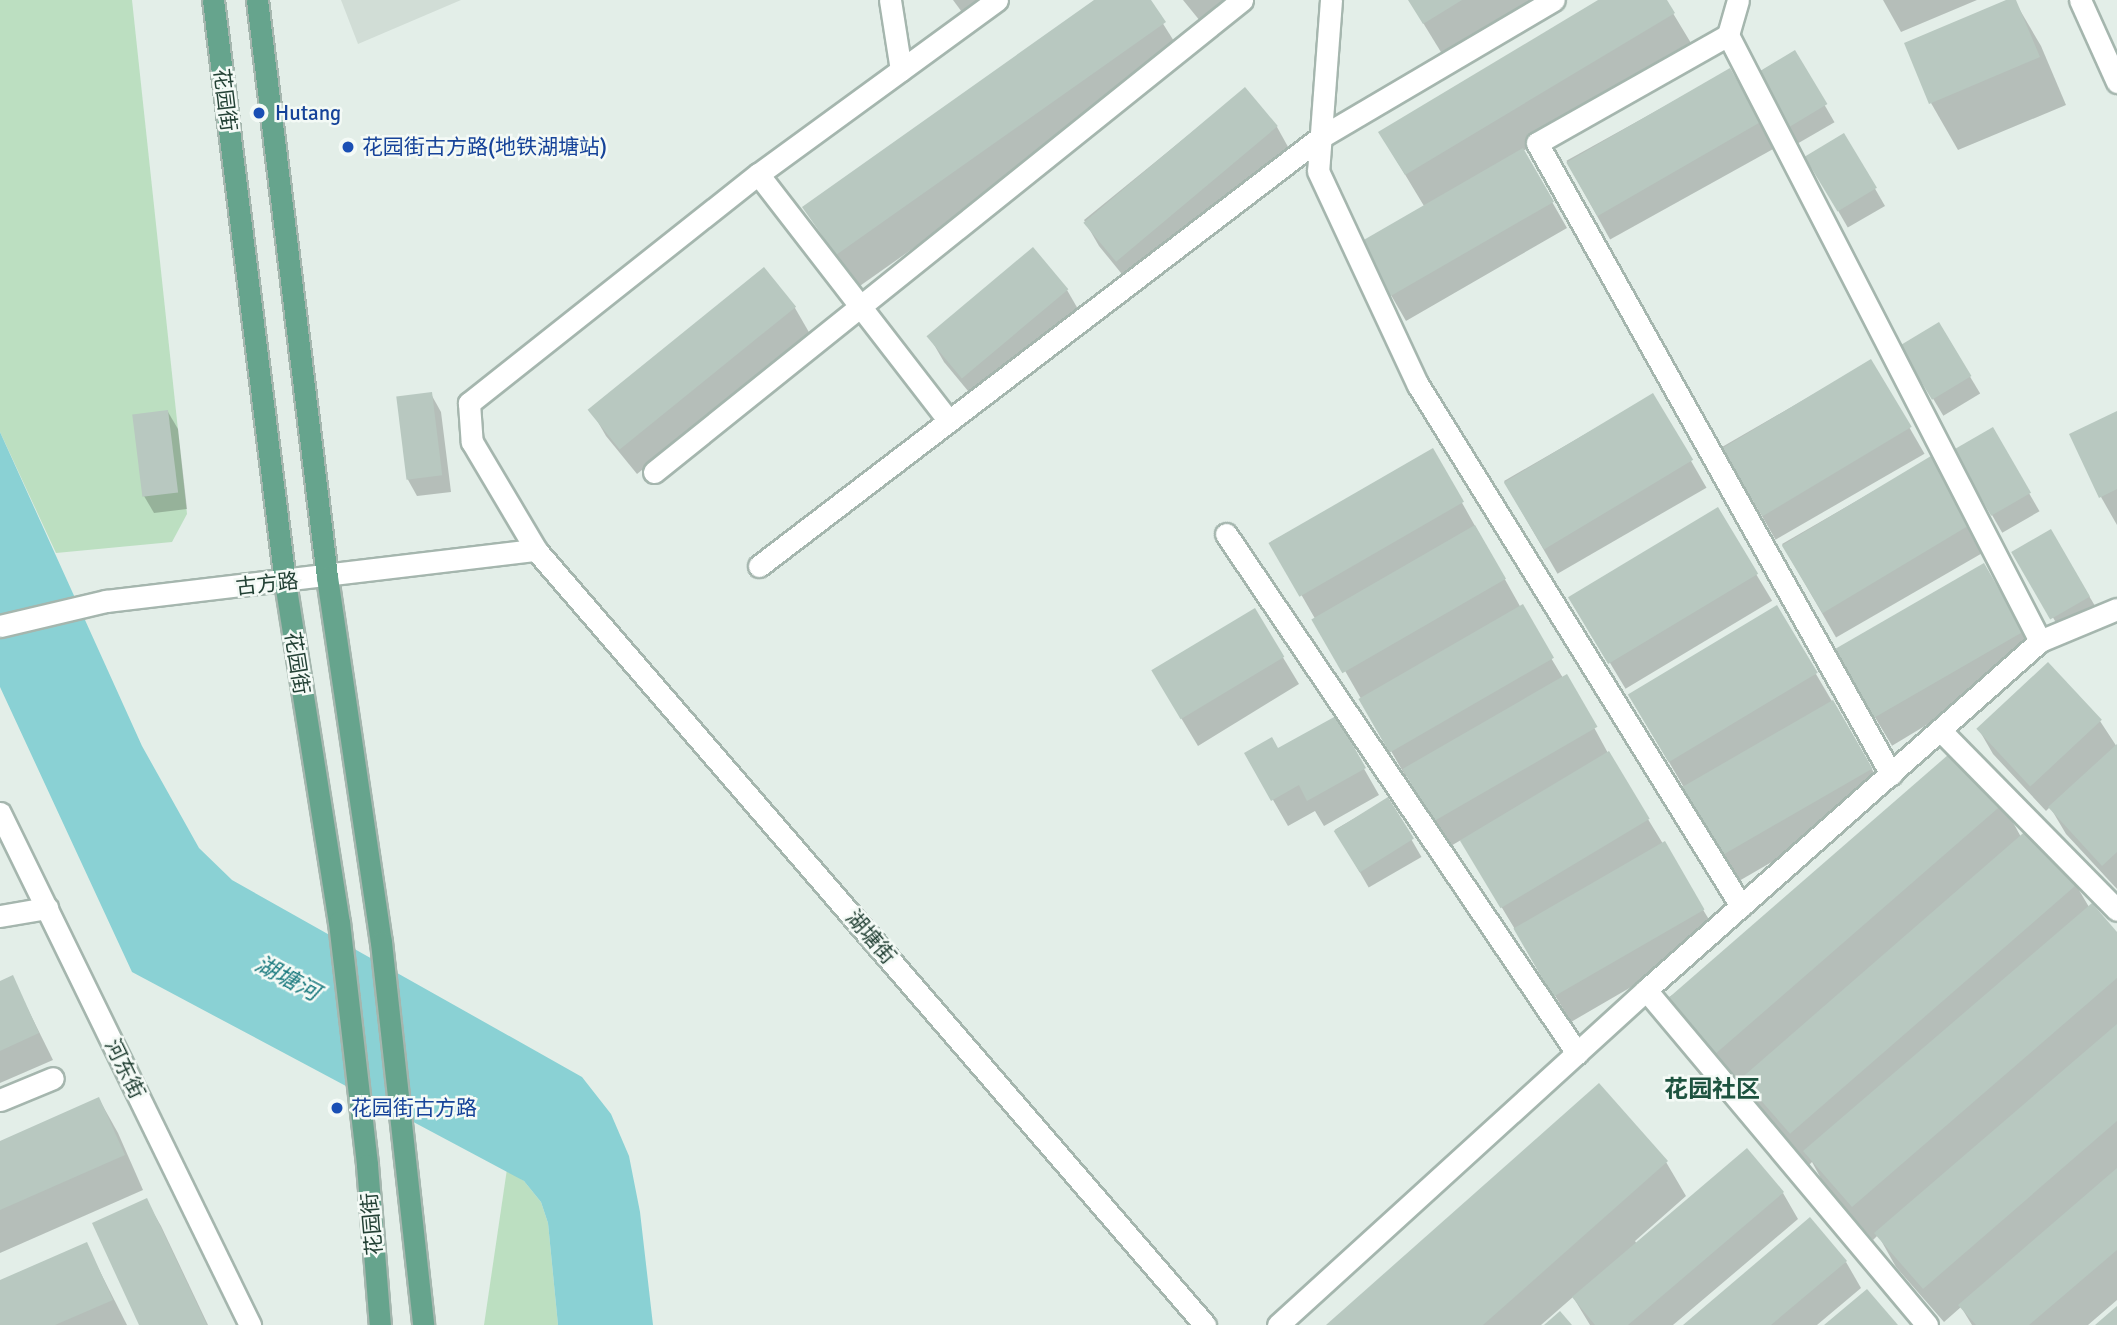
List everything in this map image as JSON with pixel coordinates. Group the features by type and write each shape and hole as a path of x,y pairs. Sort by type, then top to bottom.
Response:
{"main road":[{"name":"花园街","path":"213,0 285,582 339,922 367,1165 380,1325"},
{"name":"花园街","path":"257,0 327,577 381,942 407,1157 423,1325"}],"street":[{"path":"890,0 901,70"},
{"path":"948,421 758,174 997,0"},
{"path":"654,472 1242,0"},
{"path":"1331,0 1318,171 1418,385 1741,906"},
{"path":"759,566 1321,137 1554,0"},
{"path":"1738,0 1728,35 2040,641"},
{"path":"2080,0 2117,82"},
{"path":"1728,35 1537,143 1891,774"},
{"name":"湖塘街","path":"758,174 468,403 472,442 536,550 1205,1325"},
{"path":"1226,534 1577,1053"},
{"name":"古方路","path":"0,626 106,601 285,582 536,550"},
{"path":"1278,1325 1646,990 2040,641 2117,609"},
{"path":"1940,730 2117,910"},
{"name":"河东街","path":"0,813 250,1325"},
{"path":"0,916 47,908"},
{"path":"1646,990 1927,1325"},
{"path":"0,1100 53,1078"}],"shaded area":[{"path":"341,0 461,0 358,44"}],"green space":[{"path":"0,0 132,0 187,514 172,542 56,553 0,432"},
{"path":"507,1169 524,1181 541,1202 548,1223 558,1325 484,1325"}],"water":[{"name":"湖塘河","path":"0,432 142,746 199,848 232,880 582,1077 611,1114 629,1156 640,1212 653,1325 558,1325 548,1223 541,1202 524,1181 132,972 0,687"}],"building":[{"path":"1094,0 1151,0 1166,22 836,255 802,207"},
{"path":"1408,0 1462,0 1423,24"},
{"path":"1598,0 1667,0 1675,13 1405,175 1378,132"},
{"path":"2006,0 2016,0 2040,57 1929,104 1904,43"},
{"path":"1795,50 1827,104 1788,128 1756,74"},
{"path":"1730,68 1761,122 1597,216 1566,162"},
{"path":"1245,87 1278,126 1116,262 1083,223"},
{"path":"1844,133 1877,188 1838,212 1805,157"},
{"path":"1523,148 1554,202 1389,297 1358,243"},
{"path":"1033,247 1068,289 962,378 927,336"},
{"path":"764,267 796,307 620,449 588,410"},
{"path":"1939,322 1971,376 1932,400 1900,346"},
{"path":"1871,359 1912,427 1763,516 1722,449"},
{"path":"432,392 442,475 407,480 396,396"},
{"path":"1653,393 1693,460 1544,549 1504,483"},
{"path":"168,410 178,492 142,497 132,414"},
{"path":"2117,411 2117,489 2099,498 2069,434"},
{"path":"1993,427 2031,493 1991,516 1953,450"},
{"path":"1433,448 1464,502 1299,597 1268,543"},
{"path":"1931,456 1972,524 1823,613 1782,546"},
{"path":"1718,507 1758,574 1608,664 1568,597"},
{"path":"1475,525 1506,579 1342,673 1311,620"},
{"path":"2051,529 2090,597 2050,620 2011,552"},
{"path":"1984,563 2024,631 1872,719 1832,651"},
{"path":"1523,604 1554,658 1389,753 1358,699"},
{"path":"1777,605 1818,673 1669,762 1628,695"},
{"path":"1255,608 1284,657 1181,719 1151,670"},
{"path":"2048,662 2102,720 2030,787 1976,729"},
{"path":"1567,674 1598,727 1433,822 1402,769"},
{"path":"1833,700 1872,768 1721,856 1681,788"},
{"path":"1336,716 1366,768 1307,801 1299,785 1271,801 1244,753 1272,737 1278,748"},
{"path":"2117,744 2117,852 2102,866 2048,807"},
{"path":"1956,748 2004,803 1716,1053 1668,998"},
{"path":"1609,751 1650,819 1501,908 1460,841"},
{"path":"1388,797 1414,839 1360,872 1334,831"},
{"path":"2029,828 2078,884 1790,1134 1741,1078"},
{"path":"1665,841 1704,909 1553,997 1513,928"},
{"path":"2092,903 2117,932 2117,978 1852,1207 1803,1151"},
{"path":"13,975 39,1033 0,1051 0,981"},
{"path":"2117,1024 2117,1121 1923,1289 1874,1233"},
{"path":"1599,1083 1668,1161 1483,1325 1326,1325"},
{"path":"99,1097 125,1155 0,1210 0,1141"},
{"path":"1747,1148 1784,1192 1628,1325 1595,1325 1572,1297"},
{"path":"2117,1168 2117,1250 2029,1325 1976,1325 1958,1305"},
{"path":"147,1198 207,1325 139,1325 92,1223"},
{"path":"1810,1217 1847,1261 1771,1325 1683,1325"},
{"path":"87,1242 113,1300 55,1325 0,1325 0,1280"},
{"path":"1867,1289 1898,1325 1824,1325"},
{"path":"2117,1306 2117,1325 2095,1325"},
{"path":"1560,1311 1572,1325 1544,1325"}],"place":[{"name":"Hutang","path":"259,113"},
{"name":"花园街古方路(地铁湖塘站)","path":"348,147"},
{"name":"花园街古方路","path":"337,1108"}],"district":[{"name":"花园社区","path":"1712,1090"}]}
